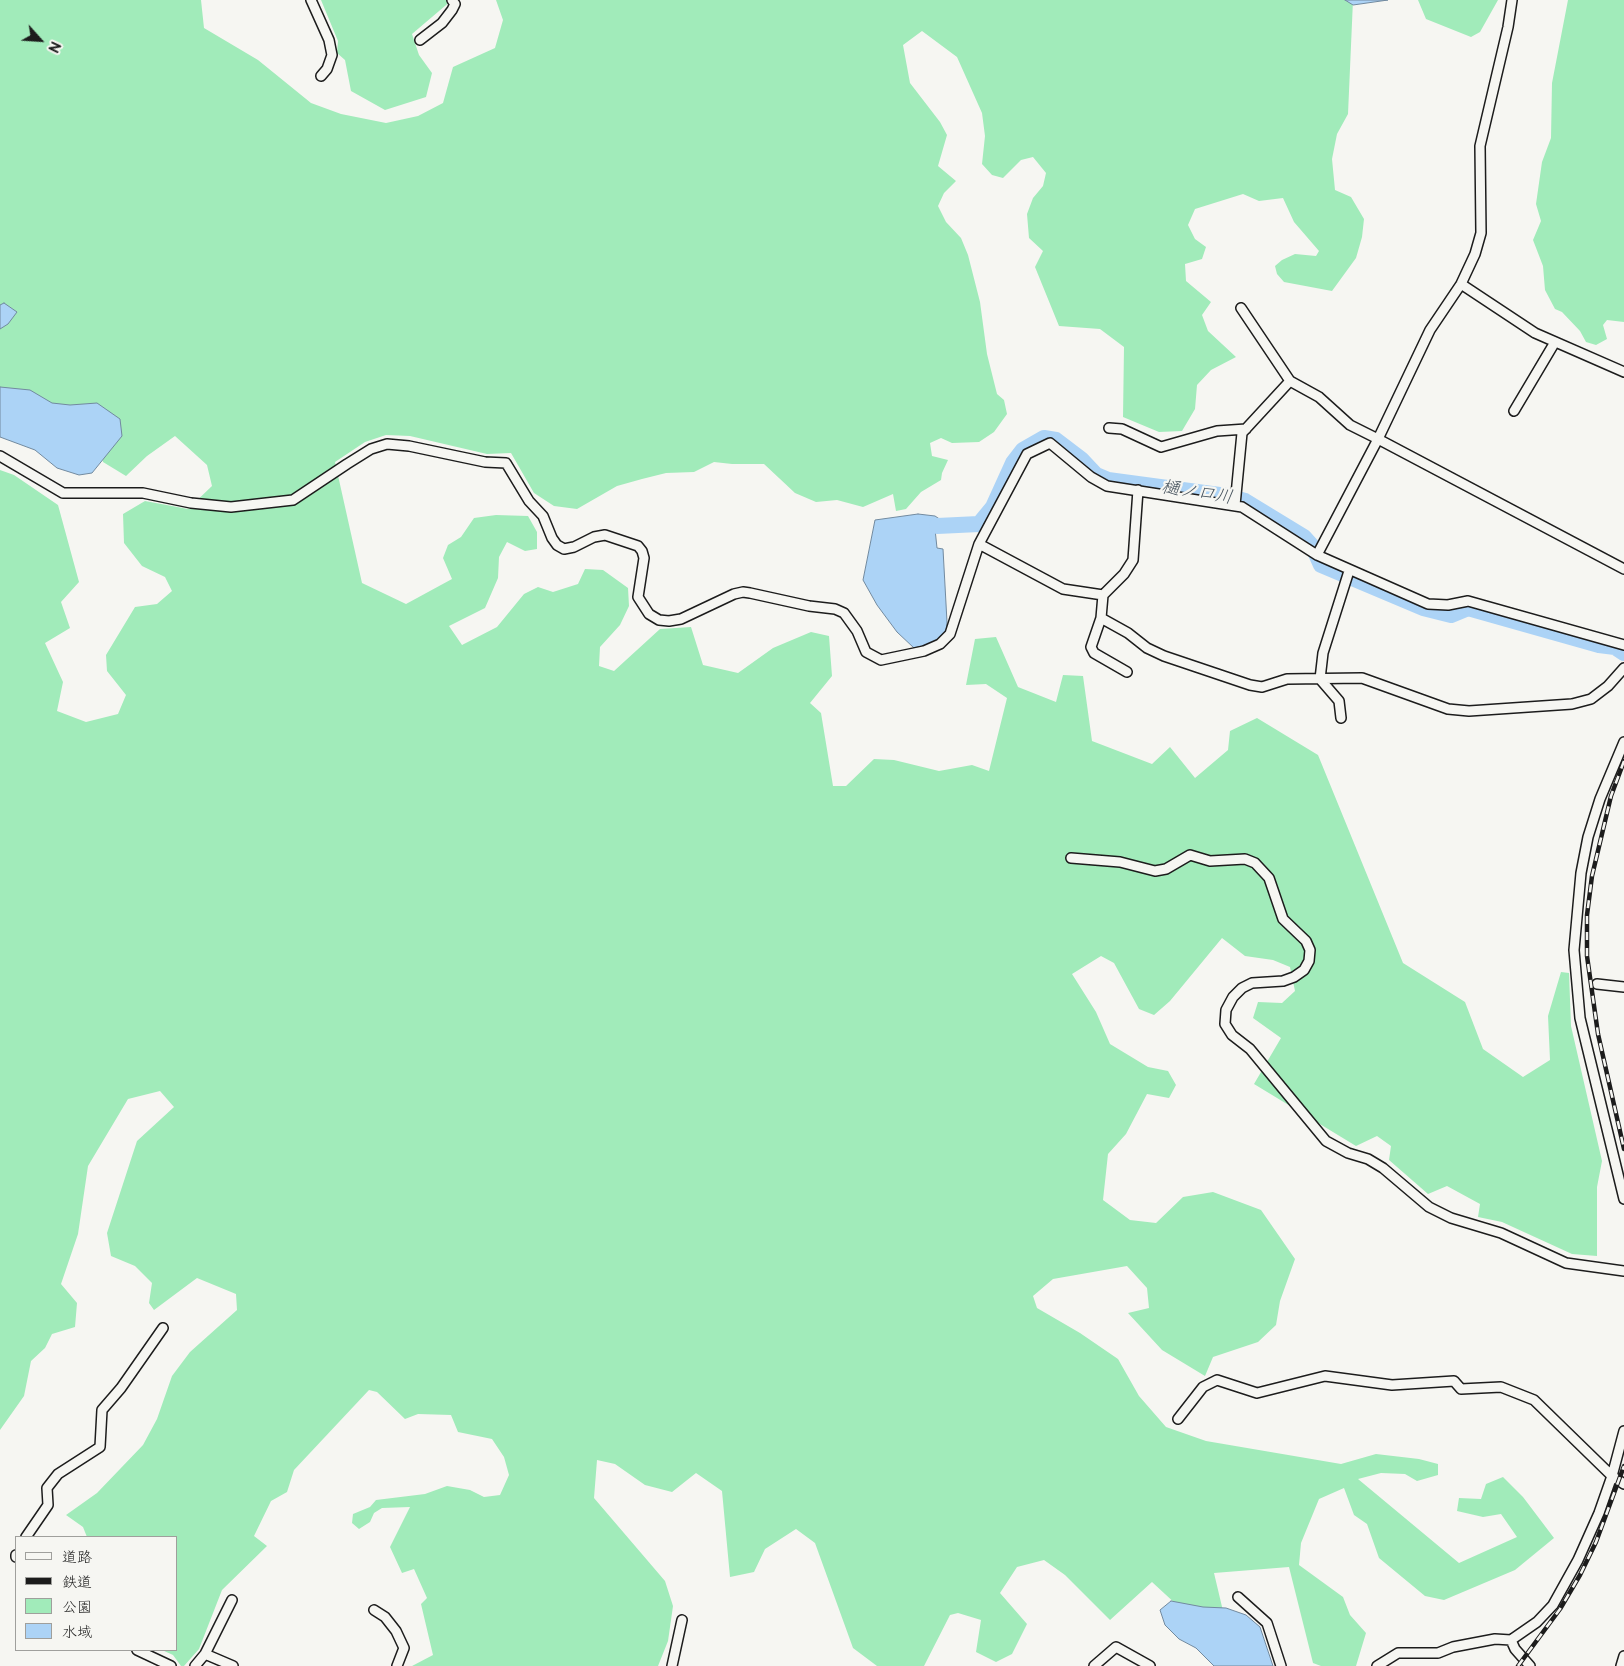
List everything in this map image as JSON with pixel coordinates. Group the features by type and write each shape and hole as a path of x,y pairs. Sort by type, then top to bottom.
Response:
{"street":[{"path":"311,0 330,40 332,55 327,69 321,76"},
{"path":"420,40 442,24 455,4 452,0"},
{"path":"1317,555 1378,439 1430,330 1461,284 1475,254 1481,233 1480,146 1508,27 1512,0"},
{"path":"1461,284 1535,333 1624,372"},
{"path":"1241,308 1290,381 1319,397 1350,424 1624,568"},
{"path":"1514,411 1555,342"},
{"path":"1235,505 1242,433 1290,381"},
{"path":"1109,428 1122,429 1161,447 1217,431 1246,429"},
{"path":"0,456 62,493 143,493 191,503 231,507 293,500 371,449 387,444 409,446 485,462 506,463 529,501 543,516 557,545 564,549 574,547 594,537 605,535 638,546 644,558 638,597 649,614 659,620 669,622 682,619 734,594 750,593 809,606 835,609 844,613 857,631 866,652 881,660 924,651 940,644 950,634 979,544 1000,508 1027,454 1040,446 1050,443 1091,477 1107,486 1242,507 1317,555 1349,571 1428,604 1448,605 1468,600 1624,645"},
{"path":"1127,672 1094,653 1091,647 1101,618 1103,595 1124,574 1133,560 1138,490"},
{"path":"979,544 1063,590 1103,595"},
{"path":"1342,718 1339,701 1320,679 1323,653 1349,571"},
{"path":"1101,618 1128,633 1146,648 1164,656 1250,685 1262,687 1287,679 1362,678 1448,709 1469,712 1572,704 1591,699 1608,686 1624,668"},
{"path":"1624,742 1600,799 1588,837 1581,873 1574,950 1580,1018 1624,1199"},
{"path":"1071,858 1120,862 1155,871 1166,869 1190,855 1210,861 1245,859 1255,863 1269,878 1283,919 1306,942 1310,950 1309,961 1304,970 1294,977 1283,981 1252,983 1242,988 1233,997 1226,1010 1225,1024 1232,1035 1250,1049 1326,1142 1348,1153 1368,1159 1383,1168 1428,1207 1451,1218 1501,1233 1566,1263 1624,1272"},
{"path":"1597,984 1624,987"},
{"path":"27,1536 48,1505 48,1488 58,1474 100,1447 102,1410 121,1388 163,1328"},
{"path":"1178,1419 1203,1387 1216,1380 1257,1393 1325,1376 1392,1385 1454,1381 1461,1388 1501,1387 1534,1400 1612,1476 1624,1484"},
{"path":"1377,1666 1398,1653 1438,1653 1453,1647 1495,1639 1511,1640 1537,1622 1553,1605 1578,1560 1599,1513 1612,1476 1624,1431"},
{"path":"1238,1597 1267,1623 1281,1666"},
{"path":"195,1666 205,1654 232,1600"},
{"path":"374,1610 386,1616 404,1648 397,1666"},
{"path":"672,1666 682,1620"},
{"path":"1511,1640 1515,1649 1530,1666"},
{"path":"1094,1666 1116,1647 1150,1666"},
{"path":"139,1651 171,1666"},
{"path":"205,1654 233,1666"},
{"path":"1621,1666 1624,1656"}],"green space":[{"path":"0,0 201,0 204,28 258,60 311,103 341,114 386,123 418,116 443,103 453,67 495,48 503,20 496,0 1353,0 1348,114 1337,134 1332,159 1335,190 1351,197 1364,219 1362,237 1356,258 1332,291 1284,282 1277,274 1275,266 1282,260 1295,254 1316,256 1319,251 1294,222 1283,198 1259,201 1243,194 1195,209 1188,225 1195,239 1206,247 1202,259 1185,264 1186,281 1211,302 1202,315 1208,331 1236,357 1211,370 1197,385 1195,409 1182,431 1159,432 1123,417 1124,347 1100,329 1059,326 1035,267 1043,251 1029,238 1027,214 1033,198 1043,186 1046,173 1033,157 1021,160 1003,178 992,175 982,164 985,136 982,113 957,57 922,31 903,45 910,83 940,122 947,135 938,166 956,181 944,193 938,206 946,222 961,238 968,255 980,302 987,354 997,394 1004,400 1007,414 994,432 979,442 952,443 941,438 930,443 932,456 948,460 941,480 921,492 906,509 896,511 893,494 863,507 837,500 816,502 795,493 764,464 714,462 694,472 666,473 617,486 577,509 554,506 534,493 511,453 487,454 410,436 386,435 365,442 335,462 362,583 406,604 452,579 443,558 448,545 461,537 474,518 496,515 528,516 537,532 537,549 525,551 507,542 499,557 498,578 485,608 449,626 462,645 497,627 524,594 538,587 553,592 578,584 585,569 603,570 628,588 629,606 620,625 600,647 599,666 614,671 660,629 691,627 703,665 738,673 773,648 811,632 829,636 832,676 810,703 821,713 833,786 846,786 874,759 894,760 939,771 972,765 989,771 1007,698 986,684 966,685 975,639 996,637 1018,687 1056,702 1063,675 1083,676 1092,741 1152,764 1170,747 1195,778 1228,750 1230,731 1257,718 1318,755 1403,963 1465,1002 1483,1049 1523,1077 1550,1060 1548,1016 1561,972 1569,973 1571,1026 1602,1161 1597,1187 1597,1256 1572,1254 1502,1222 1478,1217 1480,1204 1447,1186 1428,1194 1389,1160 1391,1146 1377,1136 1356,1146 1254,1084 1281,1038 1253,1018 1258,1002 1282,1003 1295,991 1290,967 1273,960 1245,956 1222,938 1170,1001 1154,1015 1139,1009 1114,963 1101,956 1072,974 1096,1012 1110,1044 1148,1067 1168,1071 1176,1085 1169,1098 1147,1094 1126,1134 1108,1154 1103,1200 1130,1220 1156,1223 1183,1197 1213,1192 1261,1210 1295,1259 1280,1301 1276,1325 1258,1342 1213,1357 1205,1376 1162,1350 1128,1313 1149,1308 1147,1288 1127,1266 1053,1279 1033,1296 1037,1308 1080,1333 1118,1359 1139,1396 1166,1427 1206,1441 1341,1464 1376,1454 1419,1459 1438,1464 1438,1475 1417,1481 1405,1474 1381,1473 1358,1479 1459,1563 1517,1537 1501,1514 1483,1517 1457,1511 1459,1498 1481,1499 1486,1484 1503,1477 1523,1497 1554,1538 1515,1570 1444,1600 1425,1596 1379,1558 1367,1524 1354,1515 1344,1488 1319,1499 1301,1543 1299,1565 1343,1597 1350,1615 1366,1633 1356,1666 1321,1666 1313,1663 1289,1567 1214,1573 1223,1611 1178,1606 1152,1582 1110,1620 1065,1575 1044,1560 1017,1567 1000,1593 1027,1624 1012,1654 996,1662 976,1652 981,1620 958,1613 950,1615 924,1666 877,1666 853,1648 815,1543 796,1529 765,1549 754,1572 730,1577 722,1491 696,1473 672,1492 645,1485 615,1464 597,1460 594,1498 665,1581 673,1606 668,1641 658,1666 412,1666 433,1655 421,1604 427,1598 414,1569 402,1573 390,1547 410,1507 382,1508 374,1513 370,1522 359,1529 352,1523 353,1514 370,1507 376,1500 425,1494 447,1486 470,1490 484,1497 500,1495 509,1475 504,1457 492,1439 458,1432 451,1415 418,1414 405,1419 377,1392 369,1390 294,1470 287,1492 271,1501 254,1536 267,1546 222,1590 199,1649 184,1666 181,1666 173,1655 164,1651 178,1651 178,1536 87,1536 83,1527 66,1515 97,1493 143,1445 157,1419 172,1376 190,1352 237,1310 236,1294 197,1278 154,1310 149,1303 152,1283 135,1266 111,1256 107,1233 137,1141 174,1107 160,1091 128,1099 88,1166 78,1234 61,1284 77,1303 75,1327 52,1334 45,1348 31,1361 24,1396 0,1430 0,470 14,475 58,505 79,582 61,602 70,628 45,643 63,682 57,711 86,722 118,714 126,695 107,671 106,655 135,607 157,604 172,591 165,577 142,566 124,543 123,514 145,501 188,509 212,486 207,465 175,436 147,456 126,476 103,462 97,435 0,402"},
{"path":"321,0 452,0 412,34 419,55 432,73 426,97 385,110 351,91 345,60 337,53 338,41"},
{"path":"1418,0 1498,0 1480,32 1471,37 1426,19"},
{"path":"1568,0 1624,0 1624,322 1607,320 1603,325 1607,339 1596,345 1586,342 1580,331 1562,312 1555,309 1545,290 1543,266 1533,240 1541,221 1536,204 1542,162 1551,138 1552,83"}],"water":[{"path":"1345,0 1388,0 1353,5"},
{"path":"4,303 17,312 8,324 0,329 0,305"},
{"path":"0,387 30,390 52,403 70,405 97,403 120,419 122,436 92,473 79,475 57,468 35,450 0,437"},
{"path":"918,514 935,516 941,520 941,529 935,529 937,548 943,549 947,622 946,632 934,643 914,648 897,632 877,605 863,580 875,520"},
{"path":"1171,1601 1203,1607 1226,1608 1246,1615 1260,1627 1273,1666 1214,1666 1196,1648 1179,1639 1165,1625 1160,1610"}],"waterway":[{"name":"樋ノ口川","path":"937,526 979,524 993,507 1013,463 1023,450 1044,438 1056,440 1081,459 1096,475 1108,480 1227,496 1245,501 1304,537 1313,547 1321,565 1423,608 1451,615 1468,608 1599,645 1615,647 1624,653"}],"railway":[{"path":"1624,761 1611,796 1592,876 1587,915 1587,956 1598,1034 1624,1149"},
{"path":"1518,1666 1560,1609 1580,1575 1596,1542 1624,1466"}]}
